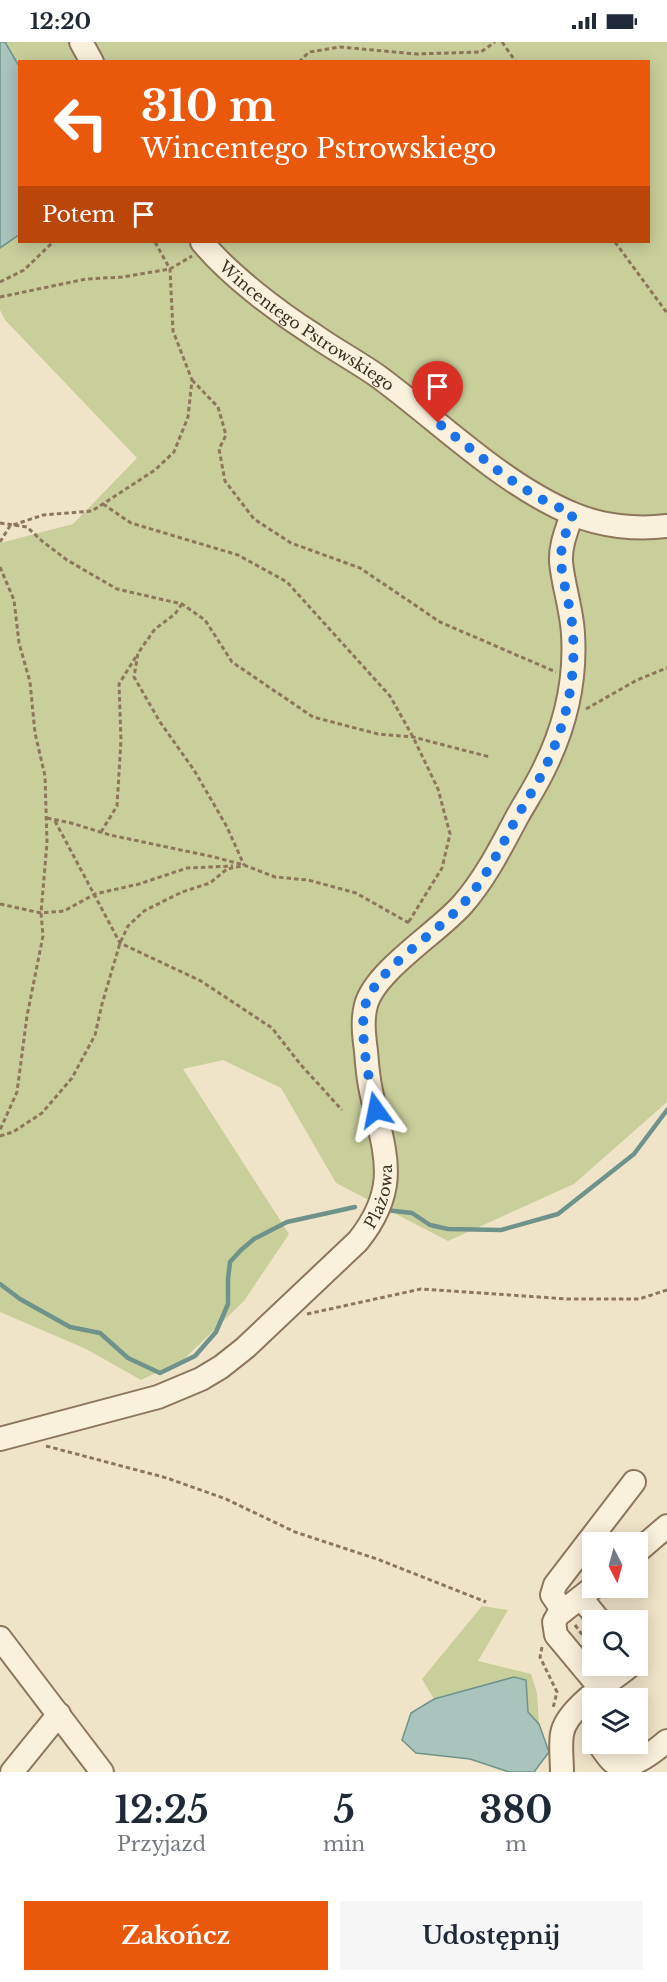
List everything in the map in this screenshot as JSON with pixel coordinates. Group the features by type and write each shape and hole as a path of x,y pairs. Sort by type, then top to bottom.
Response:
{"street":[{"path":"81,42 91,60"},
{"name":"Wincentego Pstrowskiego","path":"204,244 254,291 312,334 377,376 505,476 539,498 592,521 618,526 667,526"},
{"name":"Plażowa","path":"0,1439 158,1397 201,1379 245,1348 358,1241 371,1224 379,1207 386,1172 386,1152 369,1078 363,1027 366,1006 372,992 384,976 462,905 494,860 543,772 565,718 573,677 573,634 561,562 562,545 573,514"},
{"path":"580,1599 552,1595 555,1586 634,1482"},
{"path":"648,1542 667,1526"},
{"path":"580,1599 558,1615 554,1623 556,1635 600,1688"},
{"path":"0,1638 102,1772"},
{"path":"602,1688 618,1676"},
{"path":"559,1718 582,1703"},
{"path":"12,1772 59,1714"},
{"path":"559,1718 582,1728"},
{"path":"559,1718 562,1734 562,1772"},
{"path":"607,1754 614,1763 627,1766 637,1765 667,1742"}],"path":[{"path":"301,60 309,52 340,47 416,54 481,52 495,42"},
{"path":"502,42 515,60"},
{"path":"0,282 24,270 52,243"},
{"path":"156,243 170,269 173,331 192,380 218,407 226,435 219,449 225,481 254,519 291,543 360,568 440,622 556,672"},
{"path":"616,243 667,313"},
{"path":"0,297 28,293 86,279 122,277 170,269 204,244"},
{"path":"0,542 10,526 43,515 92,511 155,470 174,452 188,417 192,380"},
{"path":"103,504 131,524 238,555 287,582 390,696 438,789 450,834 442,867 408,922"},
{"path":"0,523 27,527 42,542 68,560 117,589 182,604 205,620 232,662 313,717 378,734 413,737 490,757"},
{"path":"0,567 14,600 19,643 30,682 35,733 45,776 47,818 41,913 43,936 27,1016 17,1092 0,1130"},
{"path":"101,832 117,806 121,740 119,684 154,629 175,614 182,604"},
{"path":"138,653 134,677 160,723 194,770 227,827 244,865"},
{"path":"565,718 571,717 637,680 667,668"},
{"path":"47,818 244,865 275,877 308,880 356,893 408,922 427,937"},
{"path":"55,821 96,894 120,943 201,981 272,1028 301,1065 342,1110"},
{"path":"0,904 41,913 64,911 96,894 139,884 187,868 244,865"},
{"path":"0,1136 13,1132 42,1113 72,1078 95,1035 120,943 128,926 144,911 182,892 210,883 227,868 244,865"},
{"path":"301,1316 422,1289 568,1299 639,1299 667,1290"},
{"path":"42,1446 168,1479 226,1499 296,1532 377,1559 486,1602"},
{"path":"556,1635 546,1642 540,1657 557,1692 559,1718"}],"green space":[{"path":"5,42 667,42 667,1102 574,1184 448,1241 336,1183 281,1088 223,1060 183,1069 289,1234 244,1301 182,1361 141,1380 86,1349 0,1312 0,543 73,524 137,458 5,320 0,310 0,248 18,235 18,243 650,243 650,60 18,60 18,64"},
{"path":"482,1606 508,1610 478,1661 531,1674 537,1693 539,1724 528,1712 514,1677 434,1699 422,1679"}],"water":[{"path":"0,42 5,42 18,64 18,235 0,248"},
{"path":"514,1677 526,1680 528,1712 539,1724 549,1752 534,1772 509,1772 470,1759 416,1753 402,1740 411,1713 434,1699"}],"waterway":[{"path":"386,1210 412,1213 430,1225 448,1229 501,1230 558,1214 634,1154 667,1110"},
{"path":"0,1284 20,1299 70,1327 100,1333 128,1358 160,1373 195,1356 216,1332 228,1304 230,1262 241,1250 254,1239 287,1222 355,1207"}],"route":[{"path":"376,1110 370,1089 363,1027 366,1006 372,992 384,976 462,905 494,860 555,748 565,718 573,677 573,634 568,593 561,562 562,545 573,514 539,498 505,476 438,423"}]}
